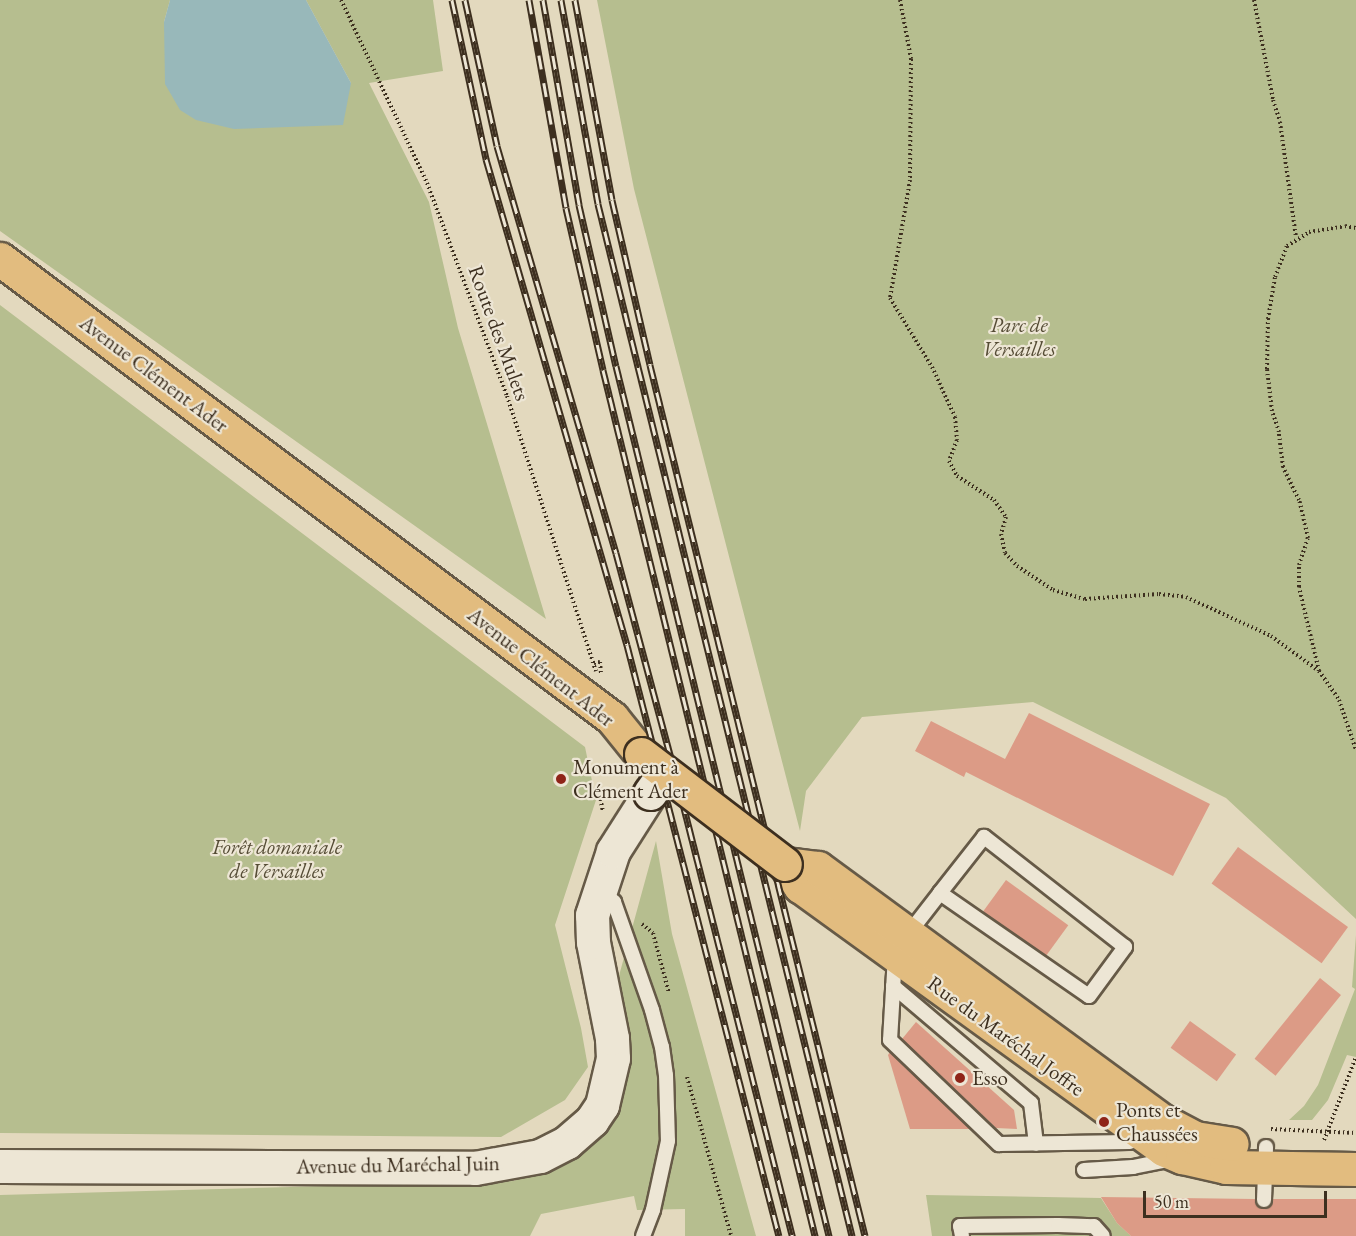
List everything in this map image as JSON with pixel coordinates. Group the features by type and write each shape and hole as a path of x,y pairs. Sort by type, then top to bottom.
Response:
{"main road":[{"name":"Avenue Clément Ader","path":"0,259 612,718 652,774"},
{"name":"Avenue Clément Ader","path":"0,284 571,708 652,774"},
{"name":"Rue du Maréchal Joffre","path":"652,774 785,864 800,886 1145,1137 1189,1148 1226,1167 1265,1172 1356,1169"},
{"name":"Rue du Maréchal Joffre","path":"896,957 1154,1115 1189,1148"},
{"name":"Rue du Maréchal Joffre","path":"1265,1172 1319,1151 1356,1154"}],"street":[{"name":"Avenue du Maréchal Juin","path":"0,1166 475,1168 540,1156 567,1142 592,1120 602,1105 608,1086 613,1058 612,1038 592,942 592,915 613,851 652,774"}],"lane":[{"path":"940,893 1089,996 1125,947 984,837 940,893 896,957 890,1040 999,1144 1130,1142 1145,1137"},
{"path":"599,890 614,902 652,1010 663,1056 668,1092 668,1141 652,1210 643,1236"},
{"path":"896,957 1031,1102 1036,1144"},
{"path":"1084,1170 1133,1167 1189,1148"},
{"path":"962,1236 960,1226 1058,1230 1094,1226 1103,1236"}],"path":[{"name":"Route des Mulets","path":"341,0 427,183 507,396 594,663 600,662 603,669 602,674 596,674"},
{"path":"900,0 911,59 910,180 890,298 932,367 955,417 957,440 949,461 957,476 994,500 1006,517 1001,534 1005,553 1017,566 1053,590 1085,599 1159,594 1186,597 1272,636 1319,671"},
{"path":"1254,0 1273,100 1280,122 1296,238"},
{"path":"1356,228 1345,226 1309,232 1296,238 1287,246 1275,277 1268,319 1267,369 1283,467 1299,500 1308,538 1299,565 1299,588 1319,671 1338,700 1356,750"},
{"path":"598,786 603,810 600,820"},
{"path":"1319,1151 1356,1056"},
{"path":"691,1096 730,1236"}],"green space":[{"path":"0,0 170,0 164,22 351,83 306,0 433,0 443,71 369,83 429,202 458,328 546,619 0,231"},
{"name":"Parc de Versailles","path":"597,0 1356,0 1356,919 1226,798 1033,702 862,717 806,791 800,831 634,189"},
{"name":"Forêt domaniale de Versailles","path":"0,305 585,747 596,800 555,925 581,1028 588,1067 565,1100 501,1137 0,1133"},
{"path":"656,841 672,934 756,1236 685,1236 685,1209 637,1210 634,1196 541,1214 530,1236 0,1236 0,1195 514,1181 579,1146 617,983"},
{"path":"1356,935 1356,1057 1347,1055 1328,1100 1312,1120 1289,1120 1304,1106 1318,1085 1355,989 1352,987"},
{"path":"926,1195 1101,1198 1117,1223 1131,1236 932,1236"}],"water":[{"path":"170,0 306,0 351,83 343,125 234,129 196,120 180,110 165,84 164,22"}],"building":[{"path":"1029,713 1210,804 1173,876 966,772 964,777 915,751 931,721 1005,759"},
{"path":"1238,847 1348,927 1322,963 1212,883"},
{"path":"1006,880 1068,925 1045,957 983,912"},
{"path":"1320,978 1341,995 1276,1076 1255,1059"},
{"path":"1190,1021 1236,1055 1217,1081 1171,1048"},
{"path":"916,1022 1014,1110 1017,1129 996,1128 902,1039"},
{"path":"890,1052 970,1129 910,1129 888,1055"},
{"path":"1101,1197 1255,1199 1259,1207 1264,1209 1271,1205 1273,1199 1356,1199 1356,1236 1131,1236 1117,1223"}],"railway":[{"path":"452,0 486,159 627,645 779,1236"},
{"path":"465,0 497,146 616,553 682,800 792,1236"},
{"path":"529,0 566,208 603,370 815,1236"},
{"path":"543,0 579,205 616,366 829,1236"},
{"path":"561,0 598,204 852,1236"},
{"path":"575,0 612,200 650,365 865,1236"}],"place":[{"name":"Monument à Clément Ader","path":"561,779"},
{"name":"Esso","path":"960,1078"},
{"name":"Ponts et Chaussées","path":"1104,1122"}]}
